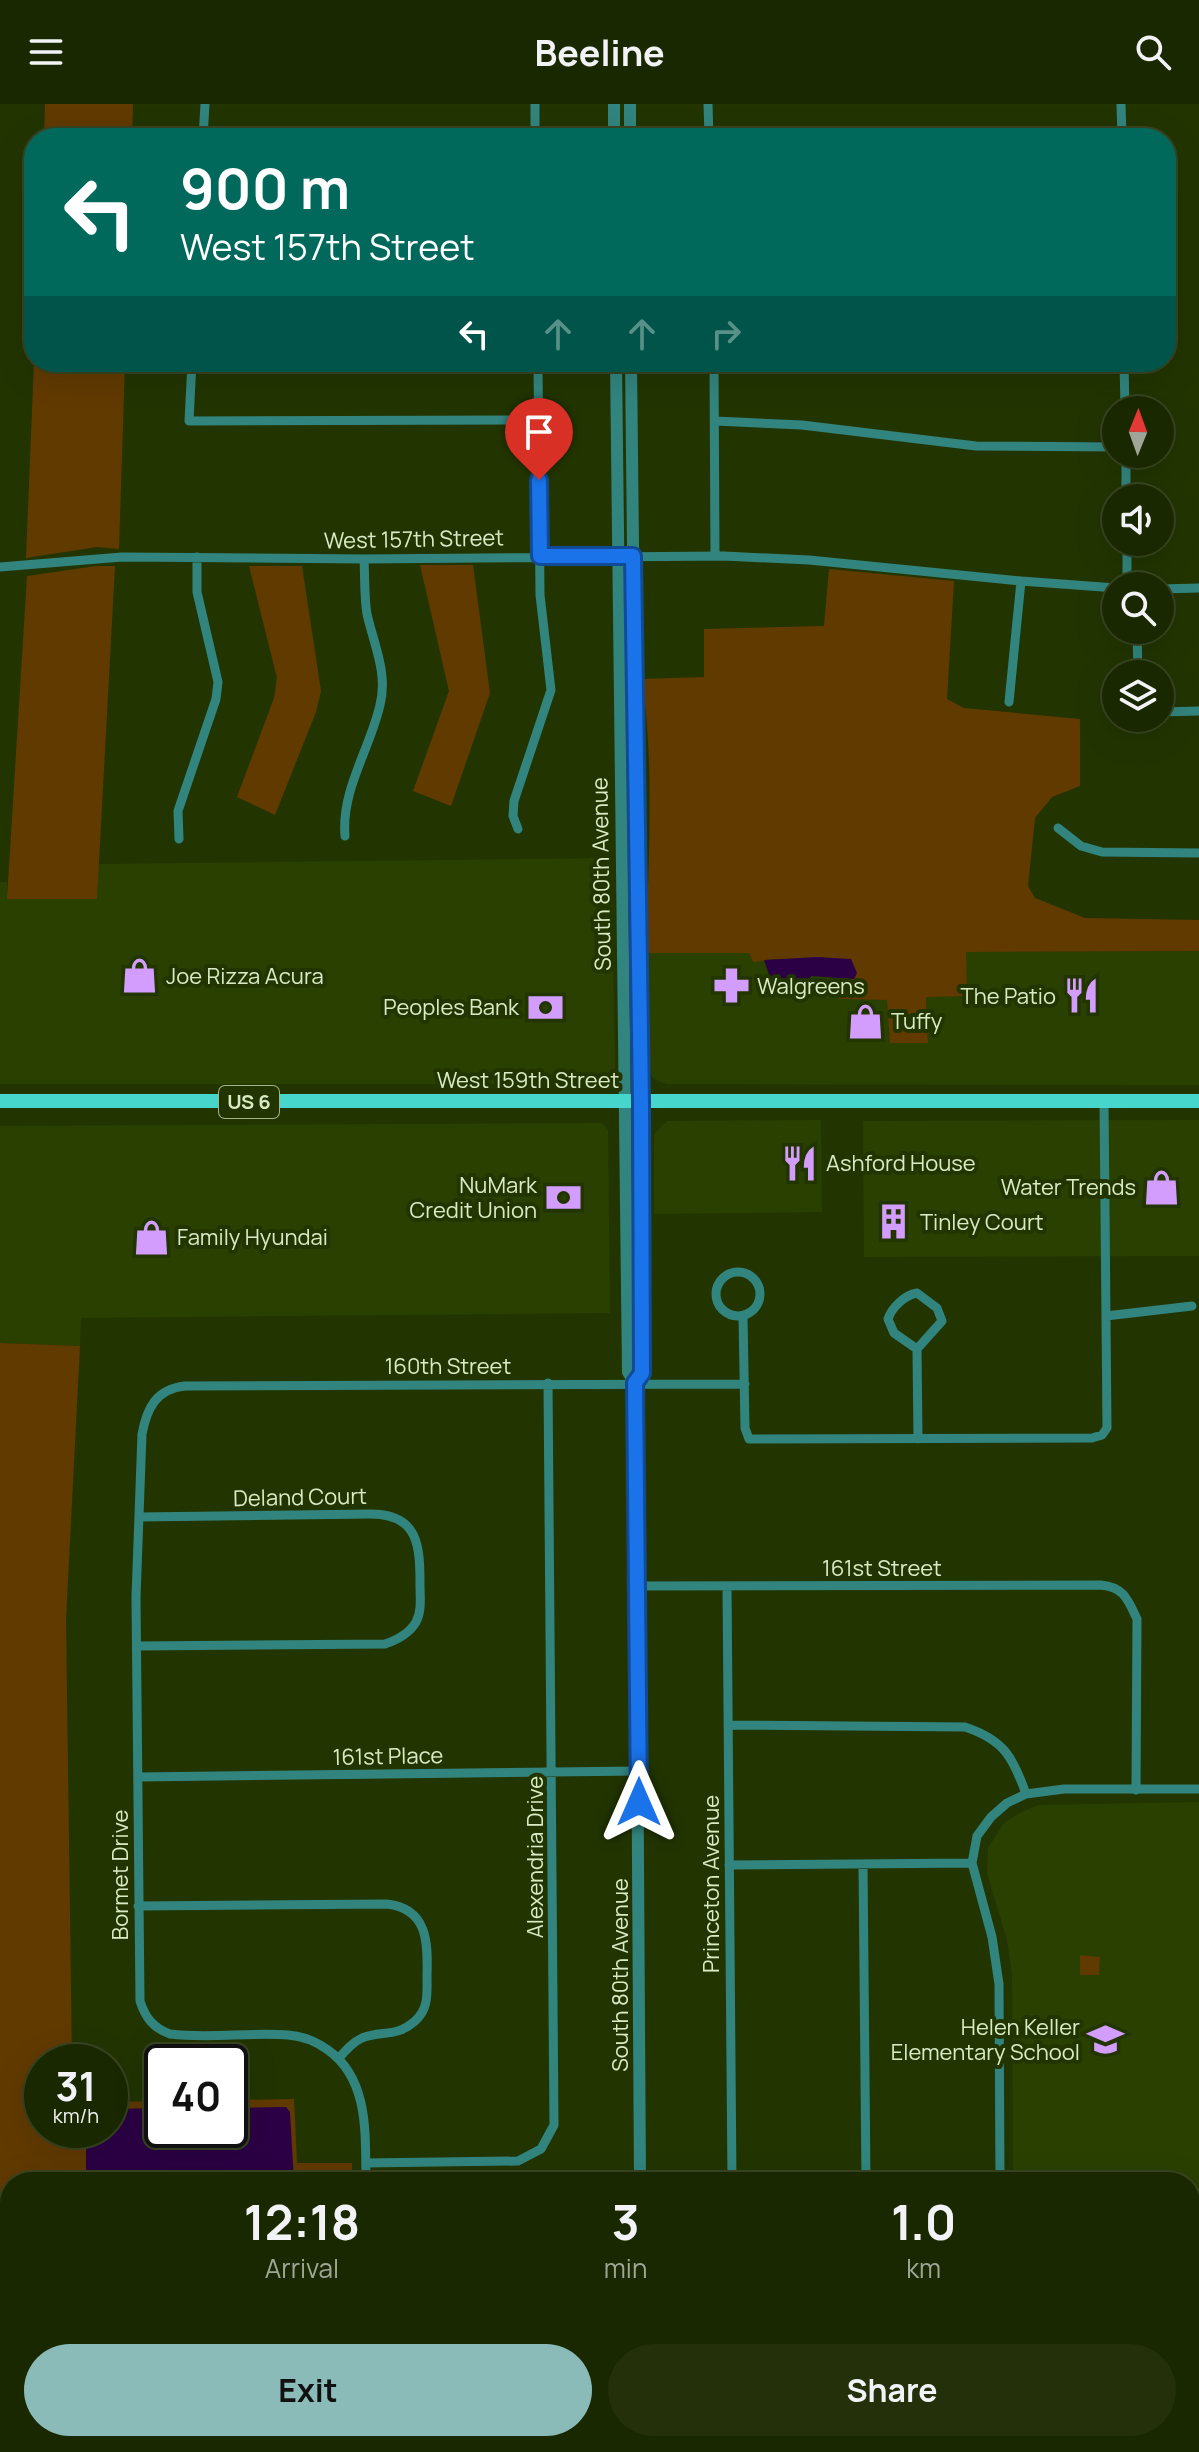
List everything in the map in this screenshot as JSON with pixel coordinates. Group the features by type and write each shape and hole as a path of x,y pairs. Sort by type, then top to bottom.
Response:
{"main road":[{"name":"West 159th Street","path":"0,1101 1199,1101"}],"street":[{"path":"204,128 205,104"},
{"path":"535,104 535,128"},
{"path":"614,104 614,128"},
{"path":"630,104 630,128"},
{"path":"708,104 709,128"},
{"path":"1121,104 1122,128"},
{"path":"191,372 189,421 538,420"},
{"path":"518,829 513,816 514,801 551,690 540,595 538,372"},
{"name":"South 80th Avenue","path":"616,372 628,1372 635,1383 640,2172"},
{"name":"South 80th Avenue","path":"631,372 641,1102 642,1373 635,1383"},
{"path":"714,372 715,556"},
{"path":"1124,372 1125,396"},
{"path":"715,421 802,425 976,446 1102,447"},
{"name":"West 157th Street","path":"0,567 122,557 364,559 715,556 809,560 1102,587"},
{"path":"179,839 178,811 216,699 218,682 197,592 197,557"},
{"path":"345,836 345,807 380,705 382,681 381,663 367,612 364,559"},
{"path":"1009,702 1021,581"},
{"path":"1174,589 1199,588"},
{"path":"1174,712 1199,711"},
{"path":"1058,828 1081,846 1102,852 1199,853"},
{"path":"743,1316 745,1428 749,1439 1092,1438 1102,1435 1107,1428 1104,1101"},
{"path":"734,1272 749,1274 759,1286 760,1301 743,1316 723,1311 716,1298 721,1279 734,1272"},
{"path":"917,1349 894,1333 888,1319 899,1303 917,1293 937,1308 942,1321 917,1349 918,1439"},
{"path":"1106,1316 1192,1306"},
{"name":"Alexendria Drive","path":"366,2163 518,2161 533,2155 548,2141 555,2118 548,1383"},
{"name":"160th Street","path":"155,1399 173,1387 185,1386 745,1384"},
{"name":"Bormet Drive","path":"155,1399 149,1408 142,1434 139,1517 140,2001 147,2019 162,2031 181,2035 293,2035 322,2046 339,2058"},
{"name":"Deland Court","path":"137,1646 385,1644 411,1628 420,1605 419,1543 408,1527 390,1516 139,1517"},
{"name":"161st Street","path":"637,1586 1101,1585 1117,1588 1125,1594 1137,1619 1136,1790"},
{"name":"Princeton Avenue","path":"727,1586 732,2172"},
{"path":"728,1725 965,1727 991,1737 1002,1747 1012,1758 1026,1794"},
{"name":"161st Place","path":"138,1777 639,1771"},
{"path":"1000,2172 998,1973 992,1937 972,1863 977,1836 991,1817 1007,1803 1026,1794 1064,1789 1199,1789"},
{"path":"729,1865 972,1863"},
{"path":"863,1864 866,2172"},
{"path":"138,1906 386,1904 400,1907 414,1916 428,1943 427,2000 423,2012 401,2032 359,2039 339,2058 359,2092 366,2172"}],"shaded area":[{"path":"45,104 133,104 132,128 44,128"},
{"path":"34,372 125,372 119,549 97,547 26,558"},
{"path":"420,565 473,565 490,693 451,806 413,791 449,691"},
{"path":"115,566 97,899 7,899 27,576"},
{"path":"249,566 302,566 321,691 316,712 275,815 237,797 274,698 277,678"},
{"path":"829,569 954,581 947,699 964,708 1080,719 1080,786 1052,797 1035,818 1028,886 1035,898 1085,918 1199,920 1199,951 966,952 967,996 926,997 928,1043 890,1043 887,1000 839,999 839,978 854,979 775,959 753,962 749,953 646,953 650,782 642,679 704,677 704,629 824,626"},
{"path":"611,858 615,1068 607,1079 596,1084 0,1084 0,882 7,882 8,899 97,899 98,864"},
{"path":"1199,951 1199,1085 667,1084 654,1079 647,1068 646,953 749,953 753,962 764,960 771,980 811,976 839,978 840,999 888,1000 890,1043 928,1043 926,996 966,952"},
{"path":"851,959 857,973 854,979 811,976 805,986 787,991 771,980 764,960"},
{"path":"821,1120 822,1212 654,1214 654,1134 667,1121"},
{"path":"1199,1120 1199,1256 864,1257 863,1121"},
{"path":"602,1123 608,1130 610,1313 81,1318 80,1346 0,1343 0,1126"},
{"path":"0,1343 80,1346 66,1619 72,2044 24,2044 24,2148 128,2148 128,2102 144,2101 144,2148 248,2148 248,2100 294,2099 297,2163 352,2163 352,2172 0,2172"},
{"name":"Helen Keller Elementary School","path":"1199,1802 1199,2172 1013,2172 1012,1974 1007,1940 987,1873 988,1848 1004,1823 1039,1805"},
{"path":"1080,1955 1100,1957 1099,1975 1080,1975"},
{"path":"286,2107 290,2112 293,2172 86,2172 86,2148 128,2148 128,2109 144,2108 144,2148 248,2148 248,2108"}],"place":[{"name":"Joe Rizza Acura","path":"140,976"},
{"name":"Walgreens","path":"731,986"},
{"name":"The Patio","path":"1082,996"},
{"name":"Peoples Bank","path":"545,1007"},
{"name":"Tuffy","path":"865,1021"},
{"name":"Ashford House","path":"800,1163"},
{"name":"Water Trends","path":"1162,1187"},
{"name":"NuMark Credit Union","path":"563,1198"},
{"name":"Tinley Court","path":"894,1222"},
{"name":"Family Hyundai","path":"151,1237"},
{"name":"Helen Keller Elementary School","path":"1106,2040"}],"route":[{"path":"539,480 540,556 633,556 641,1102 642,1373 635,1383 639,1802"}]}
